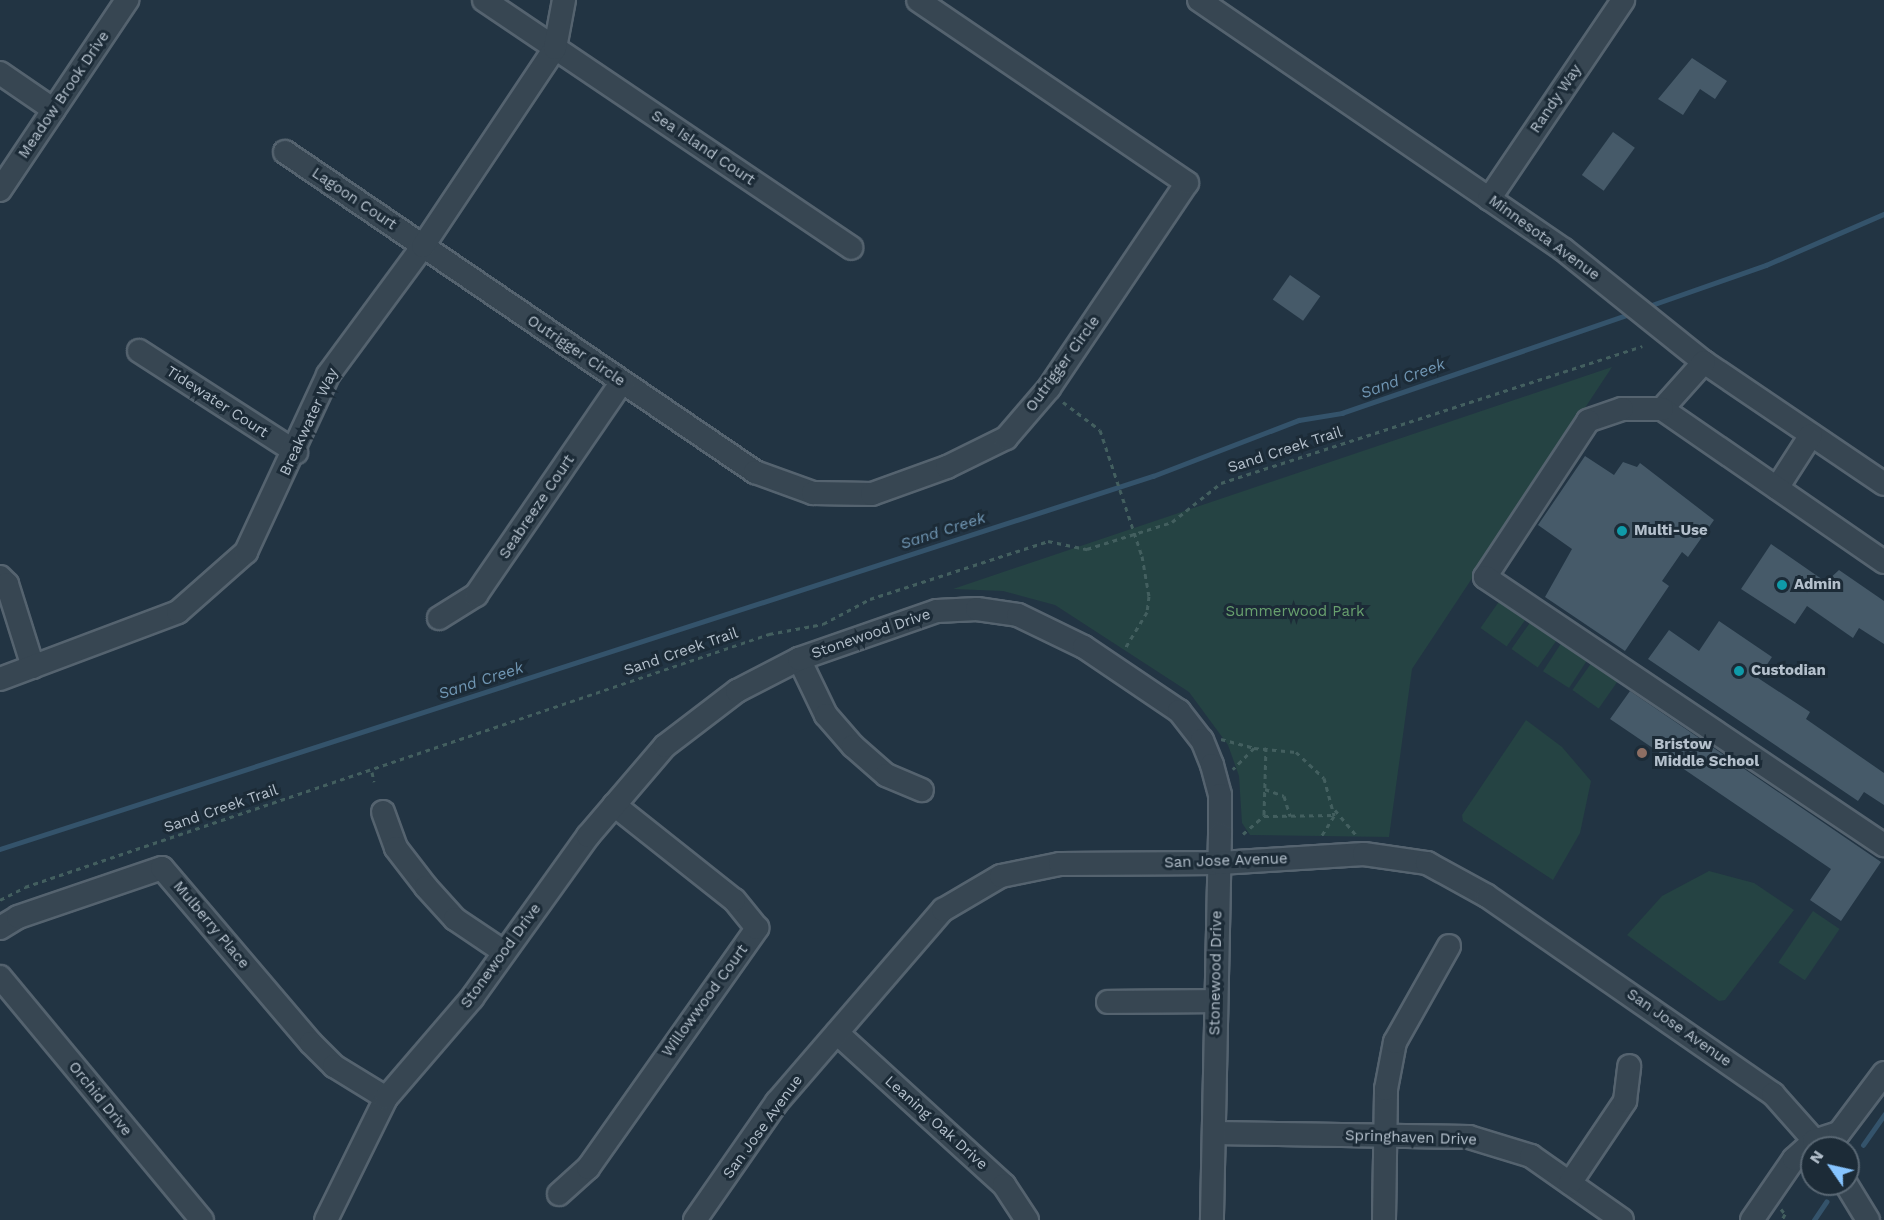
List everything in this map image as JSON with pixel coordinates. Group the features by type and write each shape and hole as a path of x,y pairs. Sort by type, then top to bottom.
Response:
{"street":[{"name":"Meadow Brook Drive","path":"0,190 127,0"},
{"name":"Sea Island Court","path":"484,0 851,248"},
{"name":"Breakwater Way","path":"0,680 178,612 246,552 296,452 328,375 423,246 555,48 564,0"},
{"name":"Outrigger Circle","path":"423,246 755,472 813,493 872,494 947,467 1006,438 1046,392 1187,183 918,0"},
{"name":"Minnesota Avenue","path":"1199,0 1489,199 1615,290 1704,362 1884,484"},
{"name":"Randy Way","path":"1489,199 1623,0"},
{"path":"0,73 54,110"},
{"name":"Lagoon Court","path":"285,152 423,246"},
{"name":"Tidewater Court","path":"139,351 296,452"},
{"path":"1662,410 1704,362"},
{"name":"Seabreeze Court","path":"439,618 476,595 622,382"},
{"path":"1881,553 1777,488 1662,410 1617,401 1588,421 1485,577 1884,845"},
{"path":"1777,488 1811,435"},
{"path":"0,577 7,584 33,667"},
{"name":"Stonewood Drive","path":"326,1220 386,1098 472,998 614,805 665,746 705,712 799,659 937,611 977,609 1018,615 1050,627 1179,711 1202,740 1220,795 1212,1220"},
{"path":"799,659 826,715 853,746 886,776 922,790"},
{"name":"Willowwood Court","path":"559,1194 588,1168 757,928 734,900 614,805"},
{"path":"382,812 396,848 426,887 455,918 504,952"},
{"name":"San Jose Avenue","path":"697,1219 777,1102 943,910 1001,876 1060,864 1220,863 1364,854 1427,862 1487,896 1773,1094 1810,1136"},
{"name":"Mulberry Place","path":"0,928 18,917 162,868 310,1043 334,1066 386,1098"},
{"path":"1384,1220 1388,1074 1395,1042 1449,946"},
{"name":"Orchid Drive","path":"0,977 202,1220"},
{"path":"1108,1002 1215,1001"},
{"name":"Leaning Oak Drive","path":"837,1033 1004,1185 1027,1220"},
{"path":"1570,1183 1625,1101 1629,1066"},
{"path":"1833,1136 1839,1133 1884,1073"},
{"name":"Springhaven Drive","path":"1214,1133 1469,1137 1500,1144 1531,1156 1622,1220"},
{"path":"1752,1220 1794,1159 1800,1155"},
{"path":"1853,1196 1868,1220"}],"path":[{"name":"Sand Creek Trail","path":"0,900 35,884 372,772 769,634 823,624 870,599 1048,541 1087,549 1172,522 1221,483 1642,346"},
{"path":"1046,392 1091,420 1100,430 1130,523 1149,596 1141,625 1123,652"},
{"path":"823,624 826,632"},
{"path":"1219,739 1254,748 1266,747 1307,759 1324,778 1335,809 1361,841"},
{"path":"1264,816 1266,747"},
{"path":"1232,770 1254,748"},
{"path":"372,772 374,782"},
{"path":"1265,789 1284,796 1290,816"},
{"path":"1318,841 1334,815 1335,809"},
{"path":"1243,834 1264,816 1334,815"},
{"path":"1780,1209 1785,1214 1782,1220"}],"green space":[{"name":"Summerwood Park","path":"1612,367 1412,669 1389,837 1250,835 1242,823 1239,776 1228,745 1189,692 1055,605 1003,591 953,589"},
{"path":"1512,583 1538,601 1507,646 1480,628"},
{"path":"1543,604 1569,622 1538,667 1511,649"},
{"path":"1573,625 1599,642 1569,688 1543,671"},
{"path":"1604,645 1630,663 1599,708 1572,690"},
{"path":"1526,720 1562,747 1591,781 1580,833 1553,880 1463,821 1462,815"},
{"path":"1709,871 1754,883 1794,910 1725,1000 1719,1001 1627,935 1662,896"},
{"path":"1813,911 1840,929 1805,980 1778,962"}],"building":[{"path":"1692,58 1727,81 1715,99 1700,89 1683,115 1658,99"},
{"path":"1613,132 1635,148 1604,191 1582,175"},
{"path":"1290,275 1320,296 1303,321 1273,300"},
{"name":"Multi-Use","path":"1585,456 1614,475 1623,462 1637,467 1640,463 1714,520 1688,557 1682,552 1662,581 1669,586 1625,651 1545,597 1572,549 1538,525"},
{"path":"1771,544 1826,582 1839,570 1884,601 1884,644 1859,628 1853,638 1807,606 1795,624 1741,589"},
{"path":"1719,621 1772,657 1758,678 1810,712 1806,719 1884,773 1884,805 1864,792 1858,801 1648,659 1669,630 1699,651"},
{"path":"1630,691 1881,862 1841,921 1810,900 1831,869 1610,719"}],"waterway":[{"name":"Sand Creek","path":"1646,307 1766,265 1884,214"},
{"name":"Sand Creek","path":"0,849 1153,476 1299,420 1342,413 1632,313"},
{"path":"1863,1145 1884,1115"},
{"path":"1814,1220 1826,1202"}],"place":[{"name":"Multi-Use","path":"1622,531"},
{"name":"Admin","path":"1782,585"},
{"name":"Custodian","path":"1739,671"},
{"name":"Bristow Middle School","path":"1642,753"}]}
